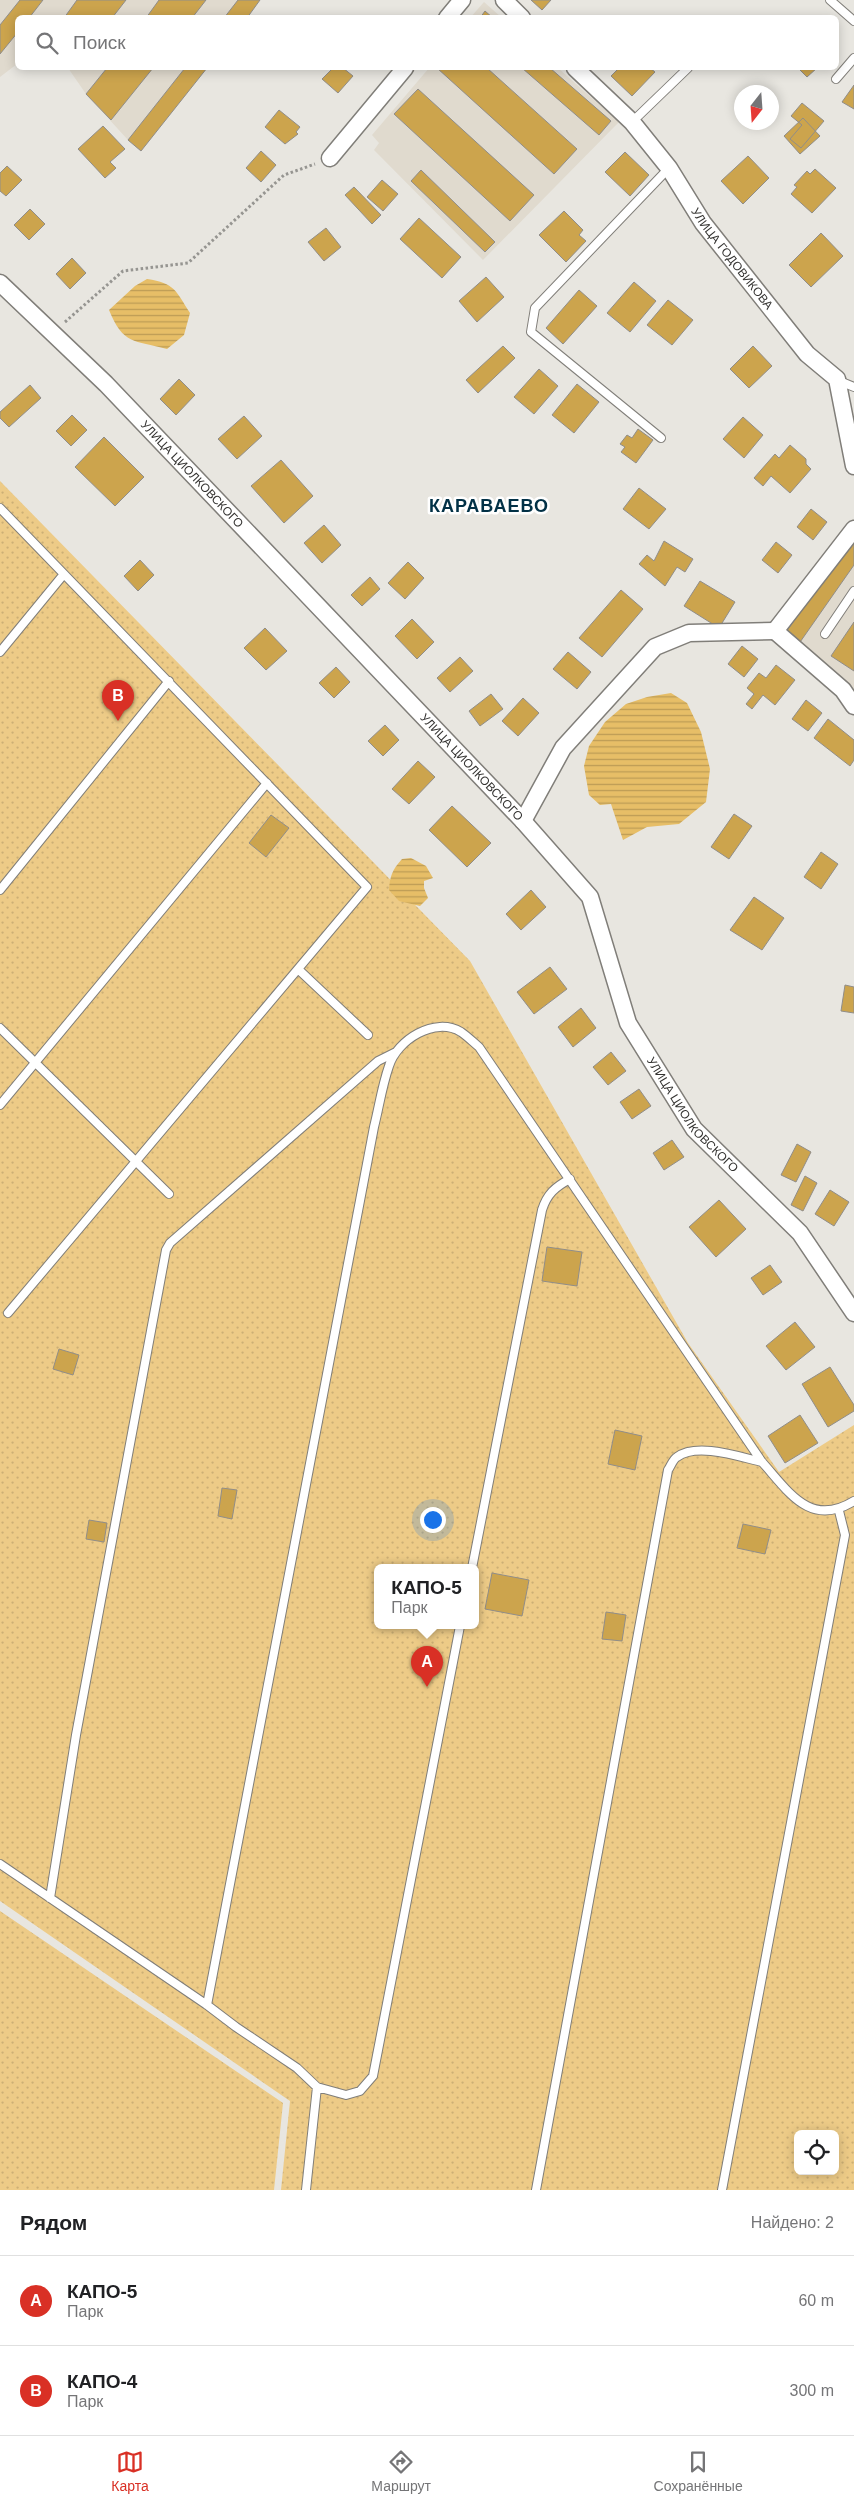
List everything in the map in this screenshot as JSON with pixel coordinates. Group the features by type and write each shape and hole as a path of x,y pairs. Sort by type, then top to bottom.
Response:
{"street":[{"path":"450,15 462,0"},
{"path":"504,0 519,15"},
{"path":"330,158 403,70"},
{"name":"УЛИЦА ГОДОВИКОВА","path":"577,70 632,122 669,168 709,231 807,354 837,380"},
{"name":"УЛИЦА ЦИОЛКОВСКОГО","path":"0,283 106,384 523,821 590,897 628,1023 694,1129 800,1233 854,1313"},
{"path":"837,380 854,466"},
{"path":"775,631 854,529"},
{"path":"523,821 563,748 655,647 689,633 775,631 843,690 854,706"}],"lane":[{"path":"830,0 854,21"},
{"path":"836,79 854,58"},
{"path":"632,122 686,70"},
{"path":"660,438 531,332 535,308 669,168"},
{"path":"837,380 854,386"},
{"path":"0,508 366,887 299,970 8,1313"},
{"path":"0,652 64,574"},
{"path":"825,634 854,591"},
{"path":"0,890 169,681"},
{"path":"0,1105 267,783"},
{"path":"299,970 368,1036"},
{"path":"207,2005 358,1207 389,1065 396,1052 408,1040 422,1031 440,1027 460,1031 479,1047 762,1462 796,1500 816,1510 838,1511 854,1501"},
{"path":"0,1028 134,1163 168,1194"},
{"path":"50,1898 76,1735 166,1250 170,1243 378,1061 396,1052"},
{"path":"473,1564 542,1210 546,1198 555,1187 570,1179"},
{"path":"536,2190 668,1470 675,1457 689,1451 718,1452 762,1462"},
{"path":"722,2190 845,1536 838,1511"},
{"path":"0,1864 207,2005 236,2028 297,2068 316,2087 346,2095 360,2091 373,2076 459,1629"},
{"path":"306,2190 316,2087"}],"path":[{"path":"52,333 123,271 188,263 284,175 330,158"}],"shaded area":[{"path":"0,0 260,0 249,15 15,15 15,66 0,77"},
{"path":"484,2 499,15 473,15"},
{"path":"69,70 205,70 141,151 128,140 86,94"},
{"path":"427,70 560,70 619,122 483,260 374,150 379,143 372,135"},
{"path":"147,279 164,283 174,289 190,313 184,335 167,349 138,342 125,335 119,330 109,310 135,286"},
{"path":"0,481 470,961 688,1343 779,1472 854,1425 854,2190 281,2190 290,2101 0,1901"},
{"path":"854,534 854,694 784,635"},
{"path":"671,693 687,703 701,732 710,769 706,802 679,824 647,827 623,840 611,804 600,805 589,795 584,766 589,746 605,722 626,704 647,697"},
{"path":"411,858 426,866 433,878 424,881 424,888 428,898 420,906 399,901 389,890 391,877 396,867 402,859"},
{"path":"0,1911 283,2103 274,2190 0,2190"}],"building":[{"path":"20,0 43,0 31,15 15,15 15,36 0,54 0,25"},
{"path":"77,0 126,0 114,15 66,15"},
{"path":"159,0 206,0 194,15 148,15"},
{"path":"238,0 260,0 249,15 226,15"},
{"path":"531,0 551,0 542,10"},
{"path":"105,70 151,70 111,120 86,94"},
{"path":"183,70 205,70 141,151 128,140"},
{"path":"331,70 346,70 353,76 338,93 322,79"},
{"path":"439,70 489,70 577,149 554,174"},
{"path":"524,70 552,70 611,121 599,135"},
{"path":"617,70 652,70 655,72 632,96 611,76"},
{"path":"800,70 815,70 807,77"},
{"path":"854,85 854,109 842,102"},
{"path":"418,89 534,195 510,221 394,114"},
{"path":"802,103 824,121 801,148 790,139 802,125 791,116"},
{"path":"279,110 300,127 296,132 298,134 285,144 265,127"},
{"path":"803,118 820,136 800,154 784,136"},
{"path":"103,126 125,149 110,162 116,168 105,178 78,149"},
{"path":"261,151 276,165 261,182 246,168"},
{"path":"625,152 649,175 630,196 605,172"},
{"path":"748,156 769,178 743,204 721,181"},
{"path":"7,166 22,180 6,196 0,191 0,173"},
{"path":"815,169 836,188 812,213 791,194 797,187 794,185 807,171 810,174"},
{"path":"421,170 495,242 485,252 411,181"},
{"path":"382,180 398,194 383,211 367,197"},
{"path":"354,187 381,215 372,224 345,195"},
{"path":"30,209 45,224 29,240 14,225"},
{"path":"564,211 583,230 579,235 586,241 566,262 539,235"},
{"path":"419,218 461,257 442,278 400,239"},
{"path":"326,228 341,247 324,261 308,242"},
{"path":"821,233 843,256 811,287 789,265"},
{"path":"72,258 86,273 70,289 56,274"},
{"path":"486,277 504,297 477,322 459,301"},
{"path":"634,282 656,301 630,332 607,313"},
{"path":"579,290 597,306 563,344 546,328"},
{"path":"668,300 693,320 672,345 647,325"},
{"path":"503,346 515,358 478,393 466,380"},
{"path":"753,346 772,366 749,388 730,369"},
{"path":"539,369 558,386 534,414 514,397"},
{"path":"179,379 195,395 176,415 160,399"},
{"path":"577,384 599,402 574,433 552,415"},
{"path":"30,385 41,398 9,427 0,418 0,412"},
{"path":"72,415 87,430 71,446 56,431"},
{"path":"244,416 262,436 237,459 218,439"},
{"path":"743,417 763,435 744,458 723,439"},
{"path":"638,429 653,440 636,463 621,452 625,447 620,444 627,435 632,438"},
{"path":"104,437 144,477 115,506 75,467"},
{"path":"790,445 806,459 806,464 811,469 790,493 771,476 763,486 754,478 775,454 779,458"},
{"path":"281,460 313,496 284,523 251,486"},
{"path":"639,488 666,509 649,529 623,509"},
{"path":"811,509 827,522 813,540 797,527"},
{"path":"324,525 341,545 322,563 304,543"},
{"path":"854,535 854,565 798,645 784,635"},
{"path":"664,541 693,559 685,572 677,567 665,586 639,564 647,555 654,561"},
{"path":"776,542 792,555 778,573 762,560"},
{"path":"140,560 154,575 138,591 124,576"},
{"path":"408,562 424,578 405,599 388,583"},
{"path":"370,577 380,589 362,606 351,595"},
{"path":"700,581 735,602 719,628 684,606"},
{"path":"621,590 643,609 602,657 579,638"},
{"path":"412,619 434,642 417,659 395,636"},
{"path":"854,622 854,671 831,656"},
{"path":"265,628 287,651 266,670 244,648"},
{"path":"742,646 758,659 744,677 728,664"},
{"path":"568,652 591,672 577,689 553,669"},
{"path":"460,657 473,671 450,692 437,678"},
{"path":"776,665 795,680 775,705 763,695 752,709 746,704 754,694 747,688 759,673 766,678"},
{"path":"336,667 350,682 334,698 319,683"},
{"path":"491,694 503,709 480,726 469,711"},
{"path":"523,698 539,713 518,736 502,721"},
{"path":"806,700 822,713 808,731 792,719"},
{"path":"828,719 854,740 854,760 850,766 814,738"},
{"path":"385,725 399,740 383,756 368,741"},
{"path":"418,761 435,777 409,804 392,789"},
{"path":"452,806 491,843 467,867 429,830"},
{"path":"734,814 752,826 729,859 711,847"},
{"path":"271,815 289,828 266,857 249,843"},
{"path":"821,852 838,864 821,889 804,877"},
{"path":"531,890 546,907 521,930 506,914"},
{"path":"754,897 784,918 762,950 730,930"},
{"path":"550,967 567,989 534,1014 517,992"},
{"path":"845,985 854,987 854,1013 841,1011"},
{"path":"581,1008 596,1028 573,1047 558,1027"},
{"path":"611,1052 626,1071 608,1085 593,1067"},
{"path":"639,1089 651,1106 632,1119 620,1102"},
{"path":"672,1140 684,1157 664,1170 653,1153"},
{"path":"797,1144 811,1152 796,1182 781,1175"},
{"path":"805,1176 817,1183 803,1211 791,1205"},
{"path":"830,1190 849,1202 834,1226 815,1214"},
{"path":"719,1200 746,1229 716,1257 689,1227"},
{"path":"547,1247 582,1252 577,1286 542,1281"},
{"path":"770,1265 782,1282 763,1295 751,1278"},
{"path":"795,1322 815,1347 786,1370 766,1346"},
{"path":"59,1349 79,1355 73,1375 53,1369"},
{"path":"830,1367 854,1405 854,1411 828,1427 802,1384"},
{"path":"800,1415 818,1443 785,1463 768,1436"},
{"path":"615,1430 642,1436 635,1470 608,1464"},
{"path":"222,1488 237,1490 232,1519 218,1516"},
{"path":"89,1520 107,1523 104,1542 86,1539"},
{"path":"743,1524 771,1530 765,1554 737,1548"},
{"path":"492,1573 529,1580 522,1616 485,1609"},
{"path":"606,1612 626,1615 622,1641 602,1639"}],"place":[{"name":"КАПО-4","path":"118,721"},
{"name":"КАПО-5","path":"427,1687"}],"district":[{"name":"КАРАВАЕВО","path":"489,506"}]}
